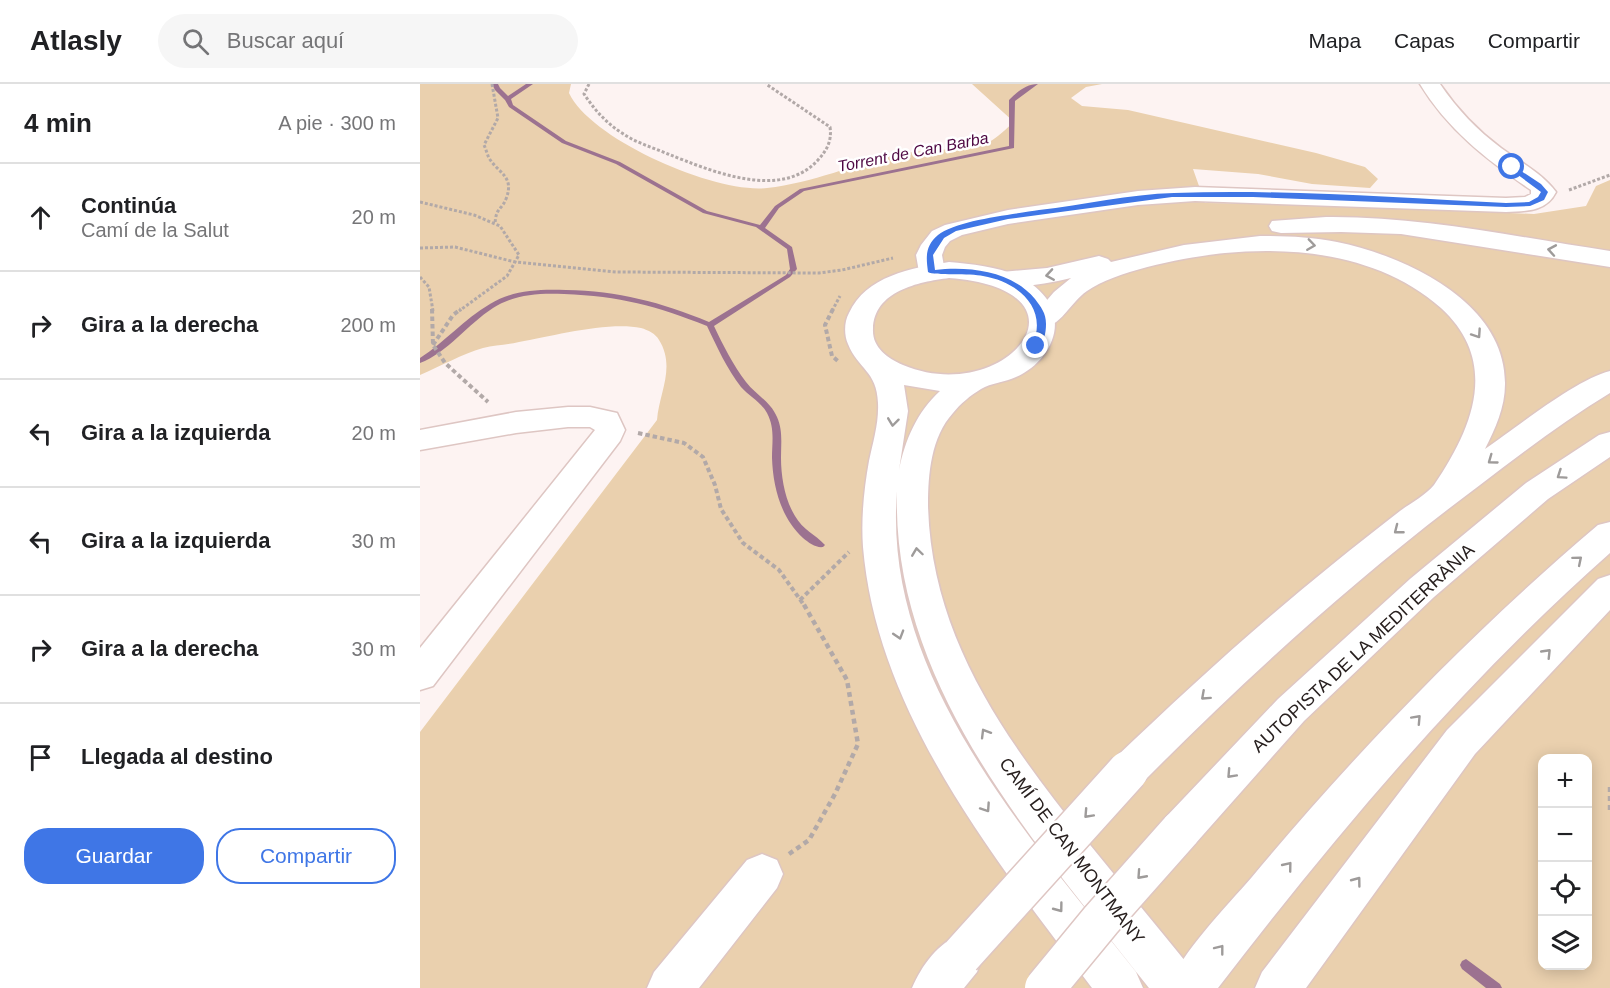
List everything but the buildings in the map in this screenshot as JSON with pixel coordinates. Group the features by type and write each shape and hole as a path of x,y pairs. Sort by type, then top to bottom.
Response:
{"main road":[{"path":"930,263 933,245 941,236 954,230 1008,217 1138,198 1207,194 1506,205 1530,204 1541,198 1544,192 1539,185 1483,148 1454,117 1430,84"},
{"path":"1120,988 983,804 949,750 921,696 903,649 889,604 881,551 879,515 882,483 894,422 894,405 889,379 881,366 864,349 859,337 858,324 862,312 870,301 930,263 999,278 1047,276 1231,233 1281,226 1328,224 1400,227 1610,259"},
{"path":"1043,321 1065,297 1090,279 1157,258 1219,245 1260,242 1316,246 1342,251 1397,268 1416,277 1457,308 1485,345 1491,369 1490,399 1481,428 1444,494"},
{"path":"881,366 906,377 928,382 973,381 995,375 1026,357 1036,346 1042,333 1043,321 1034,300 1024,291 999,278"},
{"path":"948,972 1128,771 1187,712 1318,594 1444,494 1576,400 1610,380"},
{"name":"CAMÍ DE CAN MONTMANY","path":"973,381 951,397 933,417 915,466 912,492 916,551 925,596 939,643 963,694 1002,759 1041,816 1178,988"},
{"path":"420,440 521,423 595,416 606,420 610,430 605,441 420,675"},
{"name":"AUTOPISTA DE LA MEDITERRÀNIA","path":"1045,988 1101,920 1180,831 1292,710 1422,588 1537,491 1610,442"},
{"path":"1190,988 1349,792 1474,658 1547,586 1610,534"},
{"path":"1288,975 1461,742 1610,588"},
{"path":"670,988 762,874"}],"path":[{"path":"492,84 498,118 484,145 490,160 506,174 508,186 506,200 496,211 495,224"},
{"path":"589,84 584,94 592,107 628,138 712,172 749,179 777,180 798,175 818,164 832,140 830,127 766,84"},
{"path":"1541,198 1610,175"},
{"path":"420,202 474,215 501,226 519,255 507,276 453,315 433,345"},
{"path":"420,249 455,248 515,262 616,272 781,271 803,273 842,270 878,260 930,263"},
{"path":"420,277 429,287 434,320 433,345 445,363 480,397 521,423"},
{"path":"610,430 684,443 703,458 715,484 721,509 743,543 779,570 812,616 847,681 858,744 836,794 809,840 762,874"},
{"path":"800,600 845,559 854,544"},
{"path":"1610,787 1610,810"}],"shaded area":[{"path":"420,84 571,84 569,93 582,111 602,129 628,145 688,173 745,188 784,186 899,154 969,147 989,142 1014,122 972,84 1102,84 1086,87 1071,98 1082,106 1128,110 1316,153 1365,167 1378,179 1370,188 1312,184 1258,174 1193,169 1205,203 1310,204 1534,214 1586,206 1596,186 1610,180 1610,988 420,988 420,732 657,420 666,370 664,350 656,336 641,328 628,326 580,330 483,348 420,375"}],"waterway":[{"path":"495,84 508,99"},
{"path":"508,99 530,84"},
{"name":"Torrent de Can Barba","path":"761,228 777,207 802,190 1012,147 1012,100 1035,84"},
{"path":"508,99 511,106 564,142 618,163 705,212 758,226 790,248 794,269 788,276 710,325"},
{"path":"420,361 493,305 505,299 534,292 604,294 639,300 710,325"},
{"path":"710,325 739,378 770,411 777,432 777,465 783,501 800,530 820,545"},
{"path":"1466,965 1496,988"}],"route":[{"path":"1036,346 1042,333 1043,321 1034,300 1024,291 1013,284 983,273 949,270 932,272 929,255 933,245 941,236 954,230 1008,217 1172,195 1253,195 1506,205 1537,202 1544,192 1539,185 1512,167"}]}
